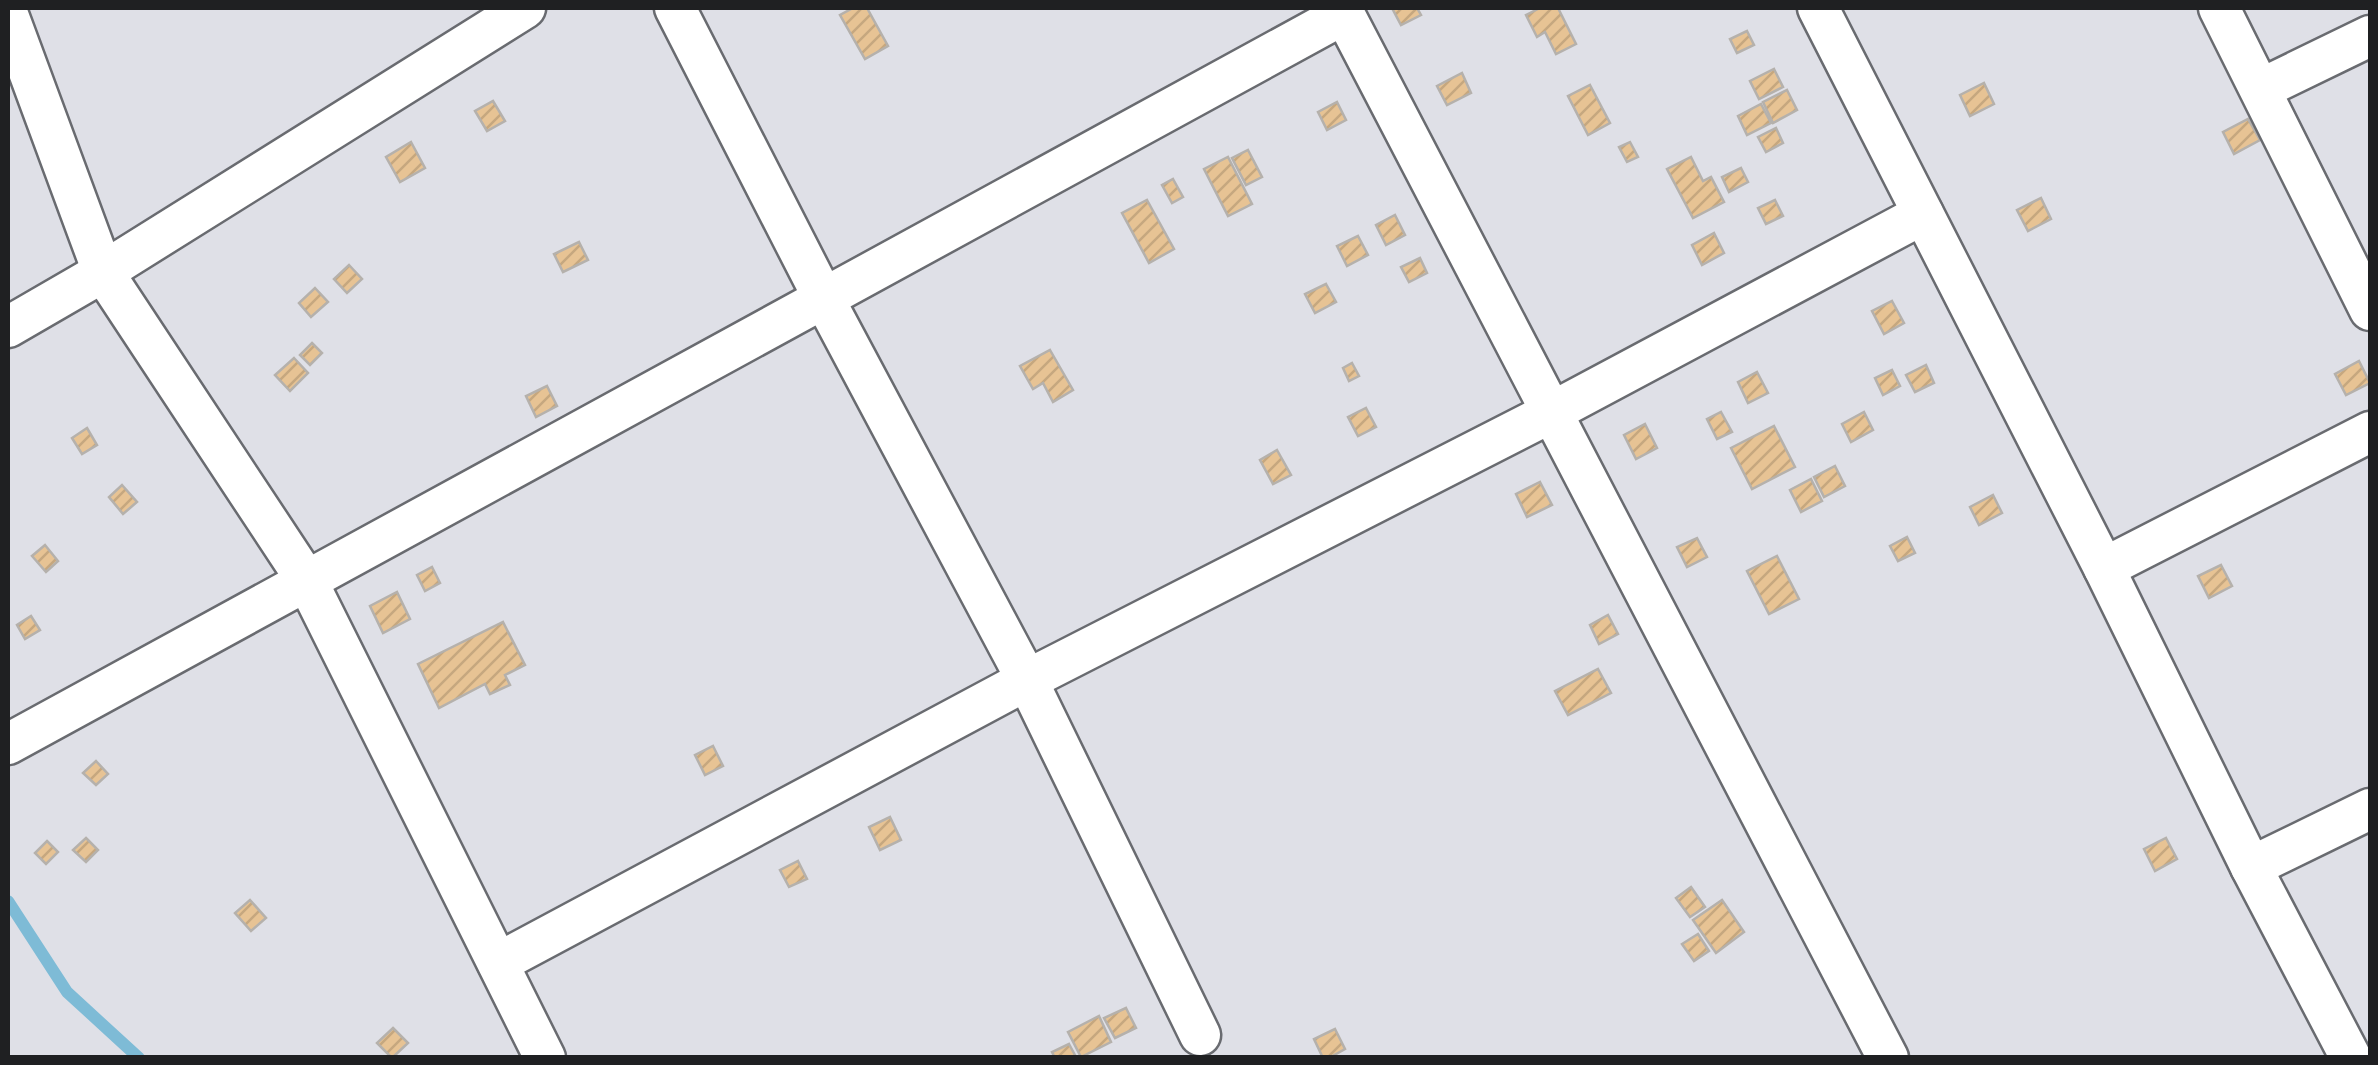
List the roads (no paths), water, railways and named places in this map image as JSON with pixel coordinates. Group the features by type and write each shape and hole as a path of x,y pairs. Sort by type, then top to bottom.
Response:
{"street":[{"path":"8,326 103,272 526,8"},
{"path":"674,8 1026,680 1200,1035"},
{"path":"1818,8 2352,1058"},
{"path":"2219,8 2370,310"},
{"path":"8,744 1342,11 1888,1058"},
{"path":"8,15 103,272 308,580 545,1058"},
{"path":"2260,90 2370,36"},
{"path":"498,963 1026,680 1552,412 1924,214"},
{"path":"2104,568 2370,432"},
{"path":"2252,867 2370,808"}],"waterway":[{"path":"8,901 67,992 139,1058"}]}
